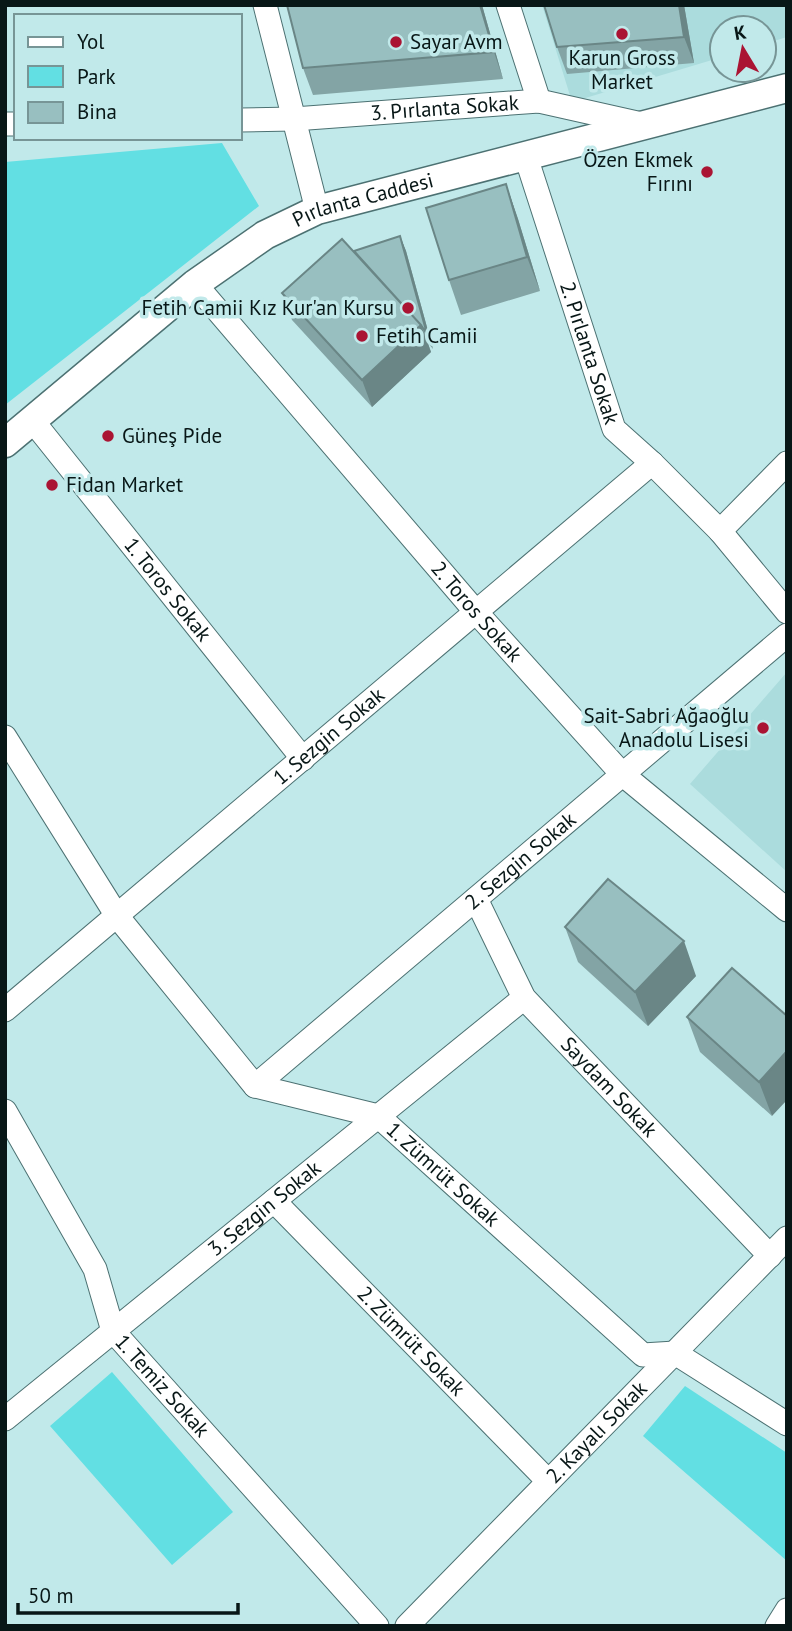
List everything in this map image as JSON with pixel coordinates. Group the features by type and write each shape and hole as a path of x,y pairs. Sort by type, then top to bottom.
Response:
{"street":[{"path":"265,5 317,210"},
{"path":"508,5 539,101"},
{"name":"Pırlanta Caddesi","path":"5,443 195,284 265,234 317,210 787,88"},
{"name":"3. Pırlanta Sokak","path":"242,120 539,101 647,125"},
{"name":"2. Pırlanta Sokak","path":"526,157 614,429 720,531 787,612"},
{"name":"2. Toros Sokak","path":"195,284 476,612 622,774 787,910"},
{"name":"1. Toros Sokak","path":"32,420 303,759"},
{"name":"1. Sezgin Sokak","path":"5,1010 652,463"},
{"path":"720,531 787,463"},
{"name":"2. Sezgin Sokak","path":"255,1086 787,635"},
{"path":"5,737 117,916 255,1086"},
{"name":"Saydam Sokak","path":"476,898 524,998 770,1256"},
{"name":"3. Sezgin Sokak","path":"5,1419 524,998"},
{"name":"1. Zümrüt Sokak","path":"255,1086 378,1116 643,1355 675,1353"},
{"name":"1. Temiz Sokak","path":"5,1111 95,1269 113,1331 376,1626"},
{"name":"2. Zümrüt Sokak","path":"274,1201 548,1481"},
{"name":"2. Kayalı Sokak","path":"407,1626 787,1238"},
{"path":"675,1353 787,1424"},
{"path":"777,1626 787,1610"}],"shaded area":[{"name":"Karun Gross Market","path":"542,5 787,5 787,37 778,40 778,14 708,14 708,61 572,102"},
{"name":"Sait-Sabri Ağaoğlu Anadolu Lisesi","path":"787,672 787,872 690,784"}],"green space":[{"path":"222,143 259,206 5,405 5,162"},
{"path":"112,1372 233,1512 172,1565 50,1426"},
{"path":"685,1386 787,1453 787,1561 643,1436"}],"building":[{"name":"Sayar Avm","path":"287,5 480,5 494,52 303,68"},
{"path":"544,5 679,5 684,37 557,47"},
{"path":"506,184 527,257 449,280 426,208"},
{"name":"Fetih Camii Kız Kur'an Kursu","path":"400,236 427,334 354,251"},
{"name":"Fetih Camii","path":"342,239 421,325 362,380 282,293"},
{"path":"608,879 684,941 635,992 565,927"},
{"path":"732,968 787,1016 787,1051 759,1082 687,1017"}],"place":[{"name":"Karun Gross Market","path":"622,34"},
{"name":"Sayar Avm","path":"396,42"},
{"name":"Özen Ekmek Fırını","path":"707,172"},
{"name":"Fetih Camii Kız Kur'an Kursu","path":"408,308"},
{"name":"Fetih Camii","path":"362,336"},
{"name":"Güneş Pide","path":"108,436"},
{"name":"Fidan Market","path":"52,485"},
{"name":"Sait-Sabri Ağaoğlu Anadolu Lisesi","path":"763,728"}]}
